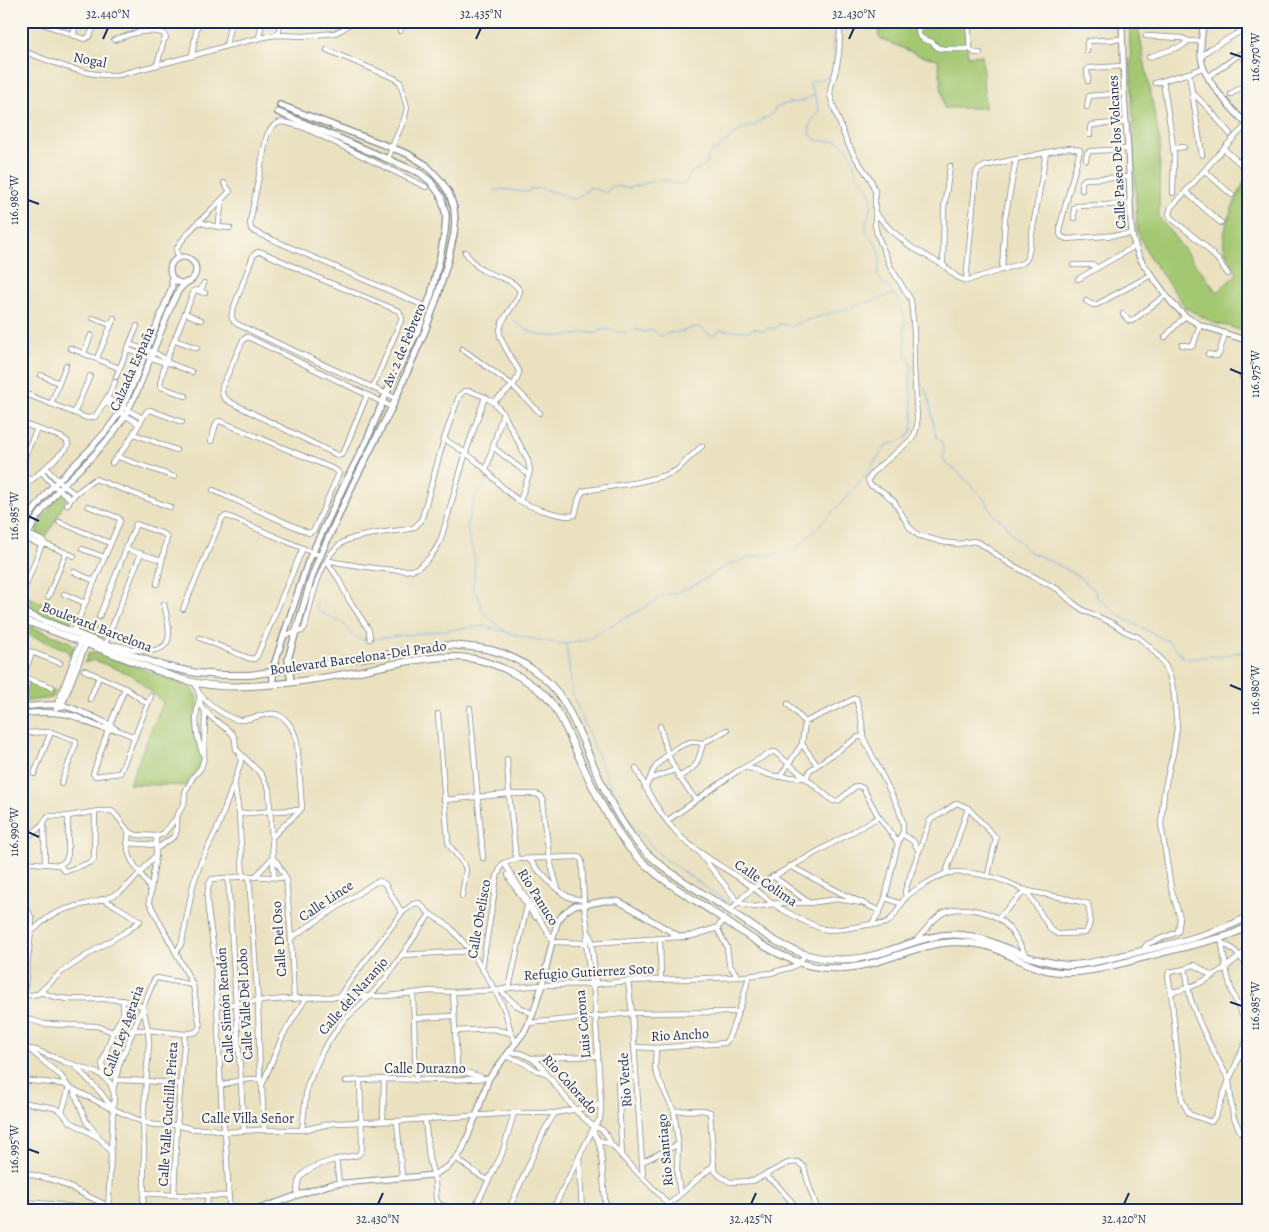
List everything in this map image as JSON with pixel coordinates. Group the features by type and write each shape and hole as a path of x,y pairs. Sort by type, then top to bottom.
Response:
{"main road":[{"name":"Av. 2 de Febrero","path":"273,684 273,672 308,562 367,440 386,394 419,328 440,257 446,215 441,196 430,181 420,173 279,109 408,154 426,165 441,180 449,193 454,208 454,234 448,260 425,332 392,407 353,484 320,556 310,583 288,659 291,682"},
{"name":"Boulevard Barcelona","path":"21,612 73,632 84,640"},
{"name":"Boulevard Barcelona","path":"21,619 163,669"},
{"name":"Boulevard Barcelona-Del Prado","path":"163,669 220,676 250,675 448,645 479,648 508,656 545,680 563,700 614,807 632,836 653,858 674,874 786,947 822,959 859,958 875,955 927,938 961,935 980,938 1026,956 1071,966 1188,942 1221,941 1248,927"},
{"name":"Boulevard Barcelona-Del Prado","path":"163,669 196,682 248,686 291,682 350,673 379,666 453,656 484,661 501,667 520,677 536,689 548,699 557,711 566,725 605,812 635,855 664,880 767,947 799,963 819,968 862,966 934,944 967,942 981,944 1046,970 1059,972 1097,970 1188,942 1231,926 1248,917"},
{"path":"625,842 632,836"}],"street":[{"path":"35,21 46,23 84,39 89,36 96,21"},
{"path":"74,36 75,21"},
{"path":"192,56 198,21"},
{"path":"226,46 231,21"},
{"path":"259,38 262,21"},
{"path":"278,34 281,21"},
{"name":"Nogal","path":"21,50 89,73 118,75 278,34 304,36 335,33 352,21"},
{"path":"400,31 403,21"},
{"path":"839,21 839,53 830,96 846,140 871,180 875,191 875,225 877,234 889,262 911,300 914,331 917,426 915,433 912,439 874,471 868,480 870,485 882,491 894,501 910,528 918,535 942,542 959,544 973,541 980,543 1010,564 1059,590 1083,610 1138,637 1150,647 1166,667 1174,694 1177,728 1164,792 1161,824 1171,888 1180,918 1178,932 1148,944 1144,950"},
{"path":"917,21 919,35 923,39 932,42 938,48 970,49 980,53"},
{"path":"968,21 970,49"},
{"name":"Calle Paseo De los Volcanes","path":"1122,21 1130,204 1132,234 1135,246 1142,262 1151,275 1185,316 1200,325 1248,340"},
{"path":"1204,21 1201,41 1203,68 1210,82 1247,125 1169,210 1171,218 1211,252 1228,274"},
{"path":"1201,57 1210,49 1248,27"},
{"path":"114,40 134,33 155,30 163,33 166,38 157,65"},
{"path":"1146,36 1201,41"},
{"path":"1087,51 1086,43 1088,41 1123,39"},
{"path":"1149,57 1182,46 1188,41"},
{"path":"327,50 400,82 408,108 388,159"},
{"path":"1208,77 1240,54 1248,64"},
{"path":"1088,81 1087,70 1089,68 1124,66"},
{"path":"1155,83 1189,74 1203,68"},
{"path":"1189,74 1202,155"},
{"path":"1163,81 1173,148 1173,193"},
{"path":"1231,94 1248,83"},
{"path":"1192,91 1230,134"},
{"path":"1087,107 1089,96 1124,93"},
{"path":"426,187 305,128 278,122 272,126 267,135 250,222 251,228 255,232 432,310"},
{"path":"1090,135 1091,125 1126,122"},
{"path":"1173,148 1184,147"},
{"path":"966,281 976,174 978,170 985,166 1062,149 1080,150 1060,226 1062,238 1132,234"},
{"path":"1086,160 1090,151 1128,149"},
{"path":"1224,149 1246,169"},
{"path":"875,213 911,247 943,265 957,277 966,281 1023,263 1026,260 1046,153"},
{"path":"1002,270 1005,218 1016,160"},
{"path":"943,265 944,208 950,166"},
{"path":"1205,171 1232,195"},
{"path":"1082,190 1082,182 1085,179 1129,177"},
{"path":"224,183 233,196"},
{"path":"179,258 176,252 177,247 198,222 230,191"},
{"path":"1186,192 1221,223"},
{"path":"218,227 222,200"},
{"path":"1074,218 1074,208 1076,206 1130,204"},
{"path":"198,222 230,228"},
{"path":"1078,279 1135,246"},
{"path":"372,387 402,318 399,311 258,251 253,256 232,312 232,320 237,324 395,398"},
{"path":"465,252 473,263 483,270 512,283 520,292 500,329 502,341 520,371 518,379 493,402"},
{"path":"179,258 189,259 195,266 195,275 187,282 180,282 172,277 172,266 179,258"},
{"path":"1073,265 1094,265 1098,268"},
{"path":"1086,301 1096,306 1151,275"},
{"name":"Calzada España","path":"58,485 107,430 120,412 126,408 152,356 169,303 172,277"},
{"name":"Calzada España","path":"58,485 90,460 112,435 125,416 126,408 146,353 169,303 187,282"},
{"path":"186,396 160,386 160,384 194,290 203,293 204,283"},
{"path":"1123,314 1129,321 1132,321 1166,295"},
{"path":"185,313 201,320"},
{"path":"1164,336 1185,316"},
{"path":"93,318 111,325"},
{"path":"97,358 114,318"},
{"path":"1182,345 1193,346 1200,325"},
{"path":"26,394 87,418 95,417 116,379 137,326"},
{"path":"1208,354 1217,356 1219,354 1225,334"},
{"path":"84,353 91,335"},
{"path":"367,394 345,449 341,455 338,455 230,402 224,398 222,392 242,340 247,337 367,394 392,407"},
{"path":"175,340 197,348"},
{"path":"128,347 192,372"},
{"path":"70,348 119,368"},
{"path":"462,349 512,385 540,413"},
{"path":"1242,377 1248,358"},
{"path":"51,404 66,365"},
{"path":"41,375 59,384"},
{"path":"74,413 90,376"},
{"path":"285,634 302,631 305,627 311,599 320,576 327,559 338,546 346,540 414,528 418,525 422,518 444,439 461,393 464,391 470,390 493,402 503,413 528,460 530,471 520,502"},
{"path":"370,639 369,630 349,600 328,561 390,570 410,570 421,566 435,550 441,539 484,397"},
{"path":"106,400 126,408 142,418"},
{"path":"106,400 125,416 139,424"},
{"path":"112,464 134,434 146,412 150,410 182,422"},
{"path":"486,470 503,413"},
{"path":"211,441 216,424 220,421 336,470 339,473 314,530 309,532 213,490"},
{"path":"21,423 61,438 67,441 68,445 32,480 21,475"},
{"path":"21,464 37,429"},
{"path":"134,434 176,450"},
{"path":"444,439 466,452 520,502 570,517 575,516 579,498 583,491 639,482 666,475 677,470 702,446"},
{"path":"493,447 529,475"},
{"path":"85,455 90,460"},
{"path":"118,457 175,477"},
{"path":"46,468 58,485"},
{"path":"42,472 73,496"},
{"path":"338,477 353,484"},
{"path":"67,505 73,496 95,479 170,507"},
{"path":"58,485 37,506 21,530 25,536 74,556"},
{"path":"21,548 25,536 58,485"},
{"path":"73,632 120,521 119,518 88,506"},
{"path":"183,609 222,518 226,516 320,556"},
{"path":"60,522 110,543"},
{"path":"99,617 135,525 138,524 166,535 167,540 157,584"},
{"path":"22,595 43,544"},
{"path":"126,548 161,560"},
{"path":"200,638 254,659 257,656 303,548"},
{"path":"82,549 104,558"},
{"path":"48,597 66,553"},
{"path":"105,647 141,553"},
{"path":"74,572 95,581"},
{"path":"64,594 85,603"},
{"path":"105,647 115,644 136,650 156,651 166,645 170,634 164,604"},
{"path":"57,712 84,640"},
{"path":"21,648 60,663"},
{"path":"32,653 22,679 52,687"},
{"path":"84,670 125,688 148,704"},
{"path":"90,699 99,677"},
{"path":"196,682 199,693 196,722 198,739 204,758"},
{"path":"125,688 93,774 95,776 119,774 151,696"},
{"path":"199,693 215,708 234,719 244,720 273,714 278,715 288,722 295,733 302,808 272,838"},
{"path":"805,722 856,698 862,722 863,737 898,807 903,823 902,834 885,898 872,924"},
{"path":"199,700 205,711 232,733 236,749 261,774 269,789 274,877"},
{"path":"788,704 805,722"},
{"path":"21,707 59,705 76,709 95,721 135,737"},
{"path":"470,708 483,858"},
{"path":"21,838 31,836 48,816 68,816 95,812 112,812 129,832 134,834 156,836 164,834 184,805 185,792 193,777 201,768 204,758 205,711"},
{"path":"21,714 57,712 83,720 95,721"},
{"path":"83,720 85,714"},
{"path":"438,714 448,841 466,870 462,896"},
{"path":"780,777 790,765 802,744 805,722"},
{"path":"660,726 668,756 675,770 696,800"},
{"path":"645,788 659,761 680,745 693,741 703,743 727,730"},
{"path":"21,736 51,732 76,741 61,784"},
{"path":"34,774 51,732"},
{"path":"806,778 810,770 858,737 863,737"},
{"path":"680,777 693,769 698,763 703,743"},
{"path":"802,744 817,765"},
{"path":"667,821 744,768 775,752 835,802 856,786 861,786 898,844"},
{"path":"176,953 182,942 193,885 200,864 218,827 235,780 241,761 240,753"},
{"path":"507,759 516,859"},
{"path":"744,768 750,767 780,777 806,778"},
{"name":"Calle Colima","path":"636,768 657,808 683,839 774,904 822,928 831,930 872,924 886,924 893,918 906,898 930,881 946,873 968,872 988,875 1026,890 1088,904 1090,918 1089,926 1085,933 1058,934 1051,930 1026,890"},
{"path":"650,779 675,770"},
{"path":"235,780 243,877"},
{"path":"444,800 509,794 536,794 540,796 543,800 549,858 558,889"},
{"path":"906,898 907,885 930,820 957,802 968,808 996,838 988,875"},
{"path":"946,873 968,808"},
{"path":"239,814 300,810"},
{"path":"60,865 63,870 67,871 91,862 94,859 95,812"},
{"path":"21,862 60,865 66,860 68,854 68,816"},
{"path":"730,911 753,888 879,816"},
{"path":"31,932 56,913 102,900 126,887 156,850 175,836 177,817"},
{"path":"44,822 45,864"},
{"path":"129,832 127,843 129,856 139,873 143,876 151,893"},
{"path":"902,834 913,841 919,851"},
{"path":"22,1016 44,1024 97,1026 112,1032 148,1030 184,1034 196,1032 200,1026 193,985 149,902 156,836"},
{"path":"127,843 156,850"},
{"path":"697,849 738,902 754,907 837,899 862,903"},
{"name":"Calle Obelisco","path":"482,968 497,877 501,866 516,859 576,857 580,859"},
{"path":"256,877 272,858"},
{"path":"272,858 277,862 286,878"},
{"path":"529,859 558,889 570,898 584,902"},
{"name":"Luis Corona","path":"552,1211 594,1127 600,1120 601,1106 594,984 584,902 582,861 580,859"},
{"name":"Rio Panuco","path":"504,863 552,942"},
{"path":"790,866 880,911"},
{"path":"509,872 509,878 527,906 543,925"},
{"path":"228,878 249,876 286,878"},
{"name":"Calle Valle Del Lobo","path":"249,876 258,1001 260,1079 264,1130"},
{"path":"773,876 809,903"},
{"name":"Calle Valle Del Lobo","path":"228,878 212,879 207,896 215,958 222,1115 226,1132 230,1211"},
{"name":"Calle Simón Rendón","path":"228,878 244,1131"},
{"name":"Calle Del Oso","path":"286,878 294,999"},
{"name":"Calle Lince","path":"291,938 374,883 380,881 385,884 402,913"},
{"path":"998,918 1026,890"},
{"path":"885,898 902,904"},
{"path":"24,996 38,994 55,978 83,957 127,931 140,921 116,906 102,900"},
{"path":"252,1211 322,1186 433,1175 448,1168 462,1151 476,1116 487,1078 526,1030 542,985 558,920 575,905 604,900 618,902 680,937"},
{"path":"339,996 402,913 416,902 449,926 471,951 498,990 516,1005 533,1014"},
{"path":"21,906 30,914 32,919 29,953 24,976 21,1022"},
{"path":"509,988 527,906"},
{"path":"916,941 931,923 943,913 957,908 971,909 998,918 1018,939 1026,956"},
{"name":"Calle del Naranjo","path":"302,1130 307,1086 318,1058 342,1022 386,978 430,914"},
{"path":"552,942 589,943 691,936 717,928 724,920"},
{"path":"717,928 727,947 729,964 738,977"},
{"path":"660,939 661,980"},
{"path":"1221,941 1229,946 1248,966"},
{"path":"1221,941 1231,992 1239,1011 1248,1025"},
{"path":"1171,992 1189,988 1212,976 1226,968 1248,949"},
{"path":"21,951 29,953"},
{"path":"402,955 471,951"},
{"path":"799,963 805,954"},
{"name":"Refugio Gutierrez Soto","path":"217,1006 258,1001 339,996 369,996 430,991 498,990 542,985 738,977 772,973 799,963"},
{"path":"1212,976 1195,965 1169,972 1168,976 1182,1100 1189,1114 1211,1122 1216,1115 1248,1038"},
{"path":"1185,969 1191,1001 1198,1020 1229,1080 1233,1116 1248,1142"},
{"path":"529,1023 632,1013 738,1012 750,976"},
{"name":"Calle Ley Agraria","path":"113,1090 119,1065 154,980 157,978 193,985"},
{"name":"Rio Verde","path":"628,981 632,1013 643,1177"},
{"path":"498,990 516,1044"},
{"path":"41,992 66,999 123,1000 134,1002 143,1007 149,1043 143,1122 144,1209"},
{"path":"453,992 457,1066 459,1070 487,1078"},
{"path":"414,993 416,1080"},
{"path":"262,1086 280,1040 306,998"},
{"path":"105,1078 102,1063 112,1032 123,1015 123,1000"},
{"name":"Rio Ancho","path":"634,1048 722,1044 726,1041 738,1012"},
{"path":"414,1018 454,1016"},
{"path":"455,1031 493,1029 511,1033"},
{"name":"Calle Valle Cuchilla Prieta","path":"174,1195 184,1034"},
{"name":"Calle Villa Señor","path":"21,1048 36,1050 100,1074 110,1083 113,1090"},
{"name":"Rio Santiago","path":"656,1048 656,1068 659,1080 674,1111 678,1136 677,1172 680,1194"},
{"path":"29,1049 62,1076 71,1089 86,1121 110,1151"},
{"name":"Rio Colorado","path":"507,1054 520,1053 539,1064 576,1111 594,1127 594,1133 598,1140"},
{"path":"507,1054 547,1075"},
{"path":"531,1058 598,1056"},
{"name":"Calle Villa Señor","path":"74,1065 101,1093 113,1109 155,1125 177,1125 192,1129 212,1129 226,1132 302,1130 334,1123 514,1113 555,1113 601,1106"},
{"name":"Calle Durazno","path":"346,1082 384,1079 487,1078"},
{"path":"221,1086 241,1079 260,1079"},
{"path":"383,1121 384,1079"},
{"path":"21,1080 63,1084 113,1109"},
{"path":"116,1080 181,1084"},
{"path":"297,1195 299,1181 307,1171 336,1159 361,1153 360,1081"},
{"path":"618,1083 622,1157"},
{"path":"62,1112 71,1089"},
{"path":"108,1209 113,1090"},
{"path":"21,1102 55,1108 62,1112 69,1121 99,1138"},
{"path":"674,1111 703,1110 710,1112 714,1170 730,1182 753,1181 788,1164 798,1162 804,1167 818,1211"},
{"path":"474,1211 502,1154 514,1113"},
{"path":"508,1211 545,1130 555,1113"},
{"path":"425,1119 428,1158 435,1181 436,1199 439,1204 456,1211"},
{"path":"397,1121 402,1177"},
{"path":"594,1127 600,1128 606,1133 611,1144 622,1157 668,1205"},
{"path":"598,1140 611,1144"},
{"path":"598,1140 601,1152 606,1211"},
{"path":"642,1162 677,1145"},
{"path":"579,1157 582,1211"},
{"path":"456,1158 489,1180"},
{"path":"336,1159 339,1183"},
{"path":"661,1211 714,1165"},
{"path":"21,1172 58,1181 108,1209"},
{"path":"764,1175 800,1211"},
{"path":"144,1193 228,1196"},
{"path":"206,1211 208,1196"},
{"path":"21,1202 108,1209"},
{"path":"47,1211 50,1204"},
{"path":"606,1204 618,1211"}],"green space":[{"path":"877,21 965,21 968,56 982,55 985,108 944,108 938,59 921,56 879,38"},
{"path":"1129,21 1137,21 1160,143 1159,217 1217,292 1237,274 1226,253 1224,238 1230,213 1245,180 1248,178 1248,333 1216,324 1186,308 1150,258 1137,231"},
{"path":"60,494 65,495 67,499 45,538 38,534 36,528"},
{"path":"21,594 73,615 70,622 65,625 21,608"},
{"path":"84,619 108,628 104,637 98,638 83,632 81,627"},
{"path":"21,623 70,642 74,647 72,655 70,656 67,650 21,632"},
{"path":"96,652 193,689 198,701 196,722 204,758 201,768 189,786 129,784 163,702 132,675 94,660 84,663 89,653"},
{"path":"29,681 54,691 52,698 21,702"}],"waterway":[{"path":"836,21 833,40 834,67 828,77 815,80 809,84 819,110 811,124 810,130 814,138 823,141 837,141 848,149 857,174 868,189 872,200 866,227 868,235 874,241 880,255 877,275 897,297 901,306 905,321 906,353 912,367"},
{"path":"494,191 503,189 526,192 538,188 572,199 578,198 590,187 606,193 612,186 629,188 653,181 666,180 675,183 686,183 691,171 704,167 709,154 717,150 731,136 770,116 778,107 788,103 800,102 814,95"},
{"path":"514,321 529,331 549,336 574,335 585,332 597,333 608,329 623,333 635,329 644,332 654,330 658,335 662,336 697,327 713,335 717,334 719,330 748,331 754,328 764,331 769,328 775,329 779,324 792,326 894,294"},
{"path":"488,476 487,482 476,495 467,524 475,560 473,590 478,595 482,611 508,633 566,644 586,639 663,596 686,589 709,577 725,566 755,556 767,556 799,546 858,484 887,445 906,438 912,431 913,414 910,384 912,368"},
{"path":"916,377 924,387 929,399 936,436 942,443 945,463 956,470 976,490 985,500 995,517 1004,522 1015,538 1028,551 1055,563 1079,577 1095,591 1096,597 1102,600 1116,614 1171,643 1184,658 1217,657 1248,650"},
{"path":"315,600 317,608 322,613 343,623 353,636 364,640 482,626 507,632"},
{"path":"566,644 573,696 608,781 625,813 635,828 662,857 730,904"}]}
